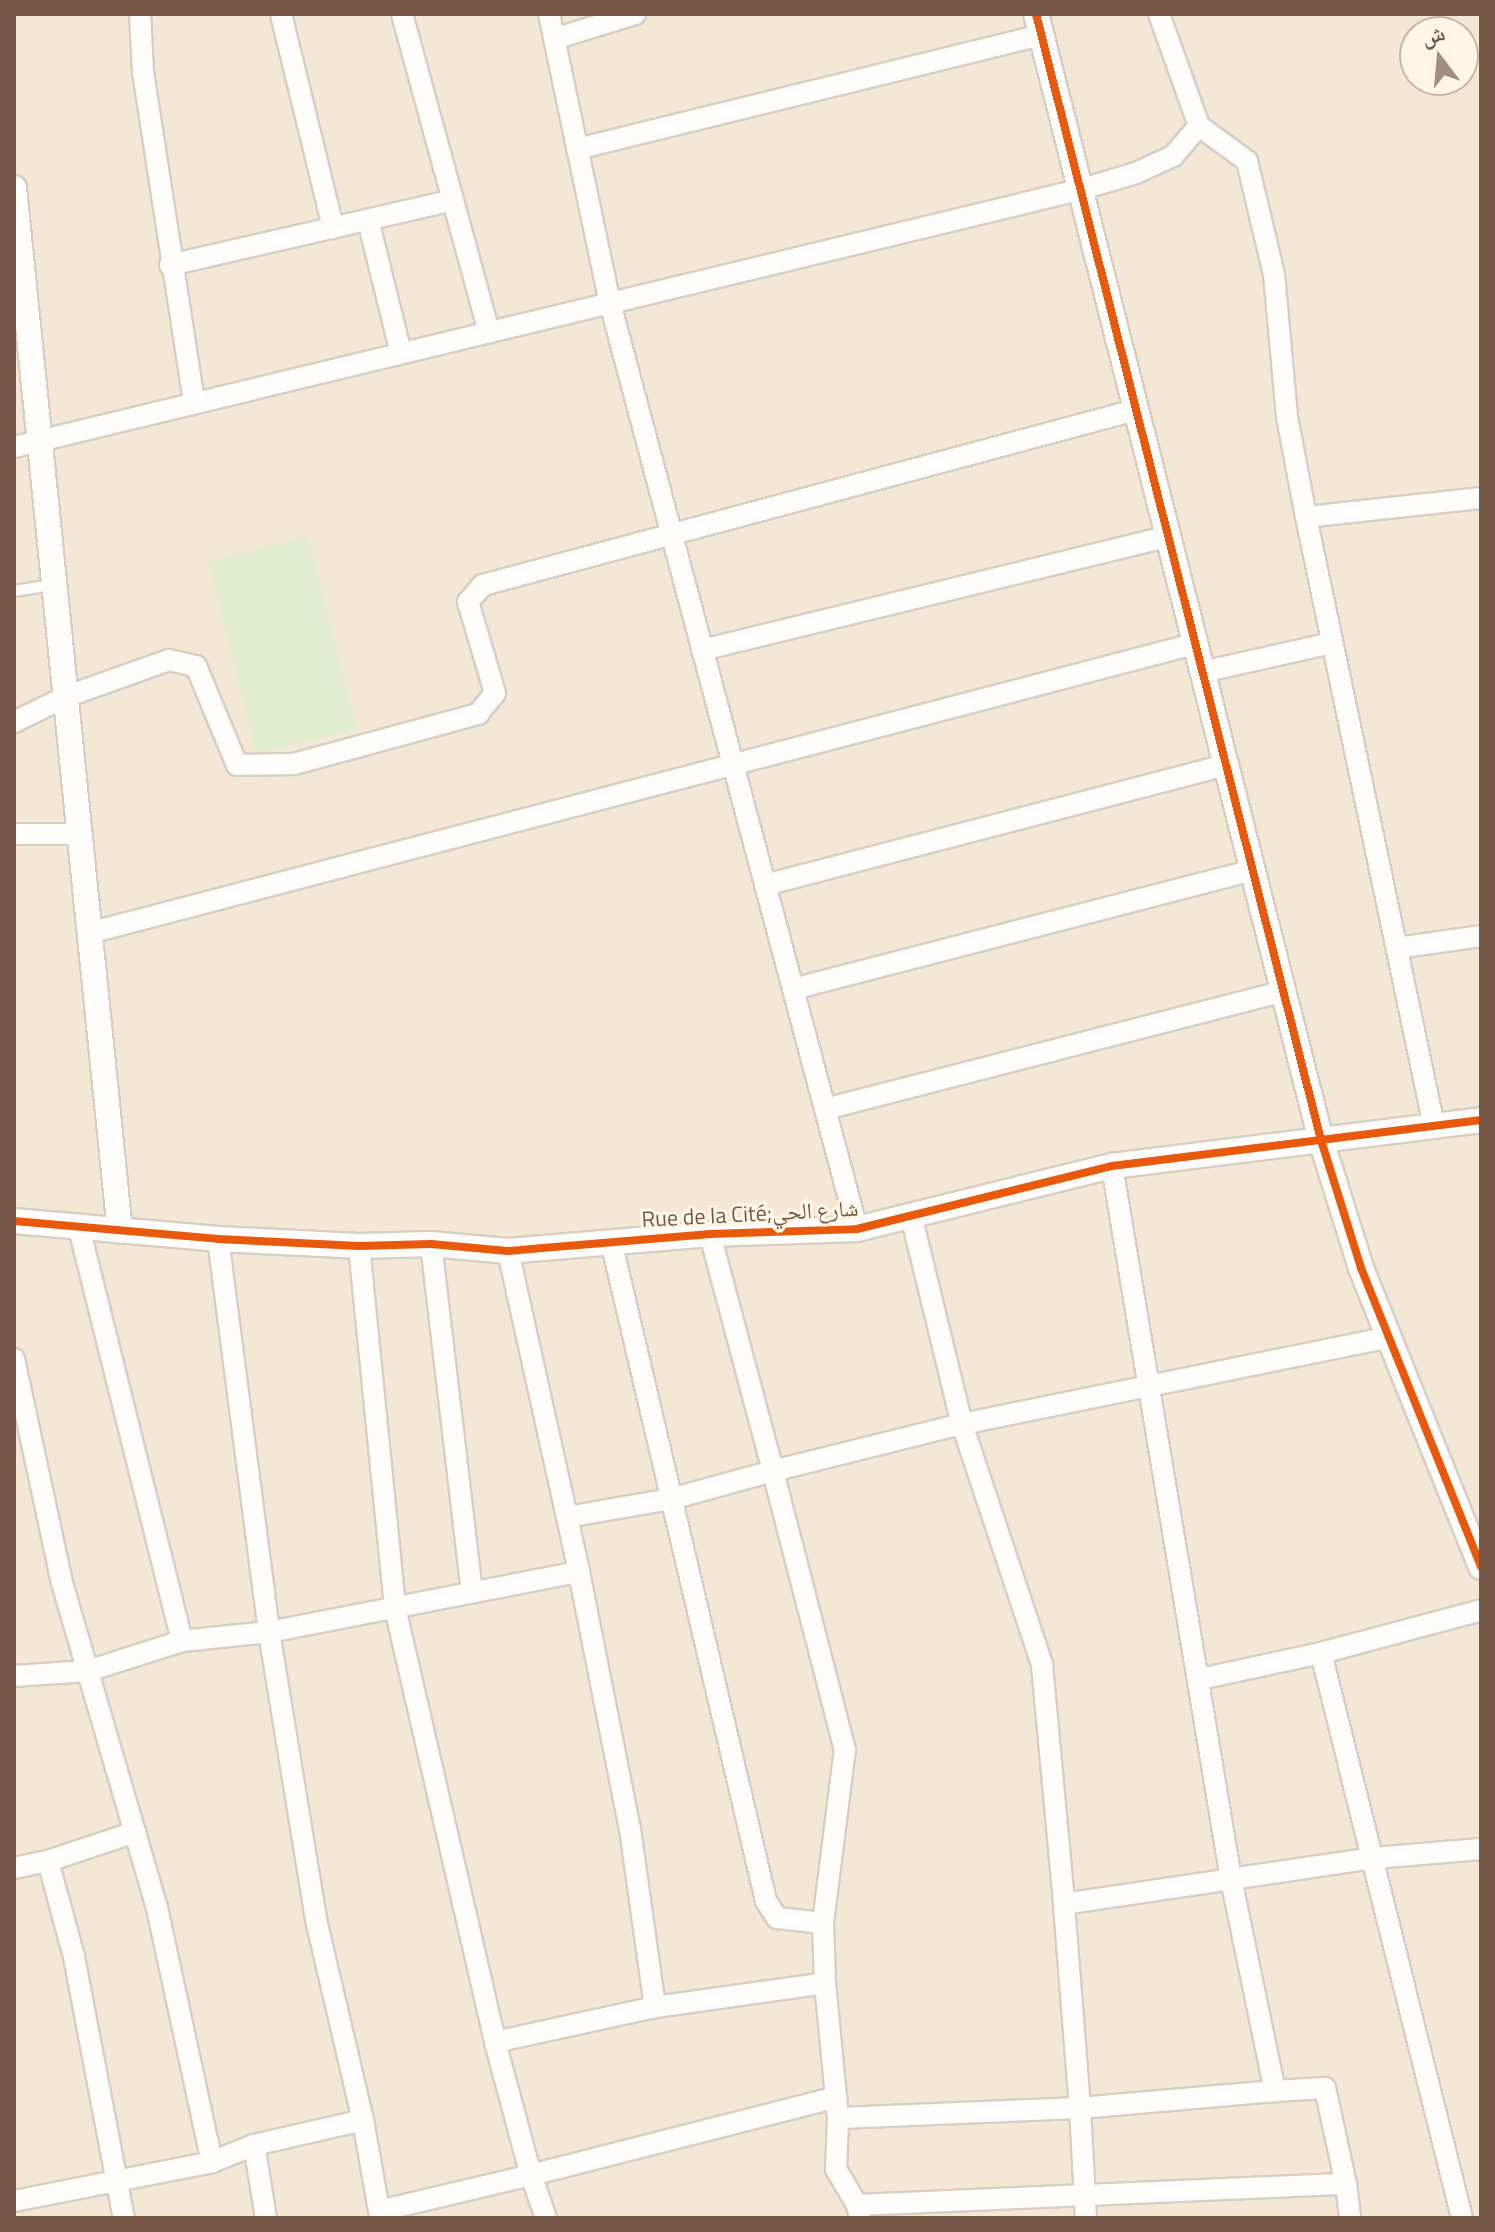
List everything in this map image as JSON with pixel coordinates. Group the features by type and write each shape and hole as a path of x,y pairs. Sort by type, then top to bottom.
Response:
{"street":[{"path":"140,14 143,72 170,265 194,403"},
{"path":"281,14 333,228"},
{"path":"402,14 489,332"},
{"path":"549,14 610,303 857,1229"},
{"path":"554,39 635,14"},
{"path":"1159,14 1199,126 1247,161 1274,274 1287,417 1306,517 1434,1126"},
{"path":"577,149 1038,25 1321,1140 1361,1268 1481,1567"},
{"path":"14,447 1079,190 1136,173 1173,156 1199,126"},
{"path":"14,188 20,303 38,440 120,1231"},
{"path":"170,265 453,200"},
{"path":"368,220 401,353"},
{"path":"14,722 65,697 169,660 196,666 237,765 294,764 478,714 495,693 468,602 483,585 1135,410"},
{"path":"1306,517 1481,498"},
{"path":"702,650 1167,537"},
{"path":"1202,672 1332,643"},
{"path":"89,933 1194,644"},
{"path":"765,885 1226,765"},
{"path":"14,834 79,834"},
{"path":"793,989 1252,870"},
{"path":"1397,948 1481,936"},
{"path":"825,1109 1283,991"},
{"name":"Rue de la Cité;شارع الحي","path":"14,1221 218,1239 359,1246 431,1244 508,1251 710,1234 857,1229 1112,1166 1481,1120"},
{"path":"1112,1166 1231,1879 1275,2091"},
{"path":"911,1215 962,1424 1042,1665 1064,1904 1086,2218"},
{"path":"78,1225 182,1641"},
{"path":"710,1234 845,1750 823,1923 825,1983 837,2108 836,2169 859,2212 1085,2194 1346,2184"},
{"path":"218,1239 269,1632 317,1924 363,2120 380,2214 531,2175 837,2108 1080,2108 1325,2088 1346,2184 1350,2218"},
{"path":"611,1241 766,1901 777,1918 823,1923"},
{"path":"431,1244 472,1593"},
{"path":"359,1246 395,1608 434,1764 495,2042 531,2175 546,2218"},
{"path":"508,1251 579,1572 630,1829 655,2007"},
{"path":"567,1517 671,1499 962,1424 1389,1337"},
{"path":"14,1359 62,1583 157,1908 212,2162"},
{"path":"14,1676 88,1671 182,1641 269,1632 579,1572"},
{"path":"1200,1679 1321,1653 1481,1610"},
{"path":"1321,1653 1462,2218"},
{"path":"14,1868 48,1861 135,1832"},
{"path":"1064,1904 1374,1858 1481,1849"},
{"path":"48,1861 74,1957 124,2218"},
{"path":"495,2042 655,2007 825,1983"},
{"path":"14,2201 212,2162 254,2145 363,2120"},
{"path":"254,2145 266,2218"}],"lane":[{"path":"14,591 53,585"}],"shaded area":[{"path":"14,14 1481,14 1481,2218 14,2218"}],"green space":[{"path":"308,536 356,729 256,754 208,561"}],"cycle path":[{"path":"1036,14 1321,1140 1361,1268 1481,1567"},
{"path":"14,1221 218,1239 359,1246 431,1244 508,1251 710,1234 857,1229 1112,1166 1481,1120"}]}
